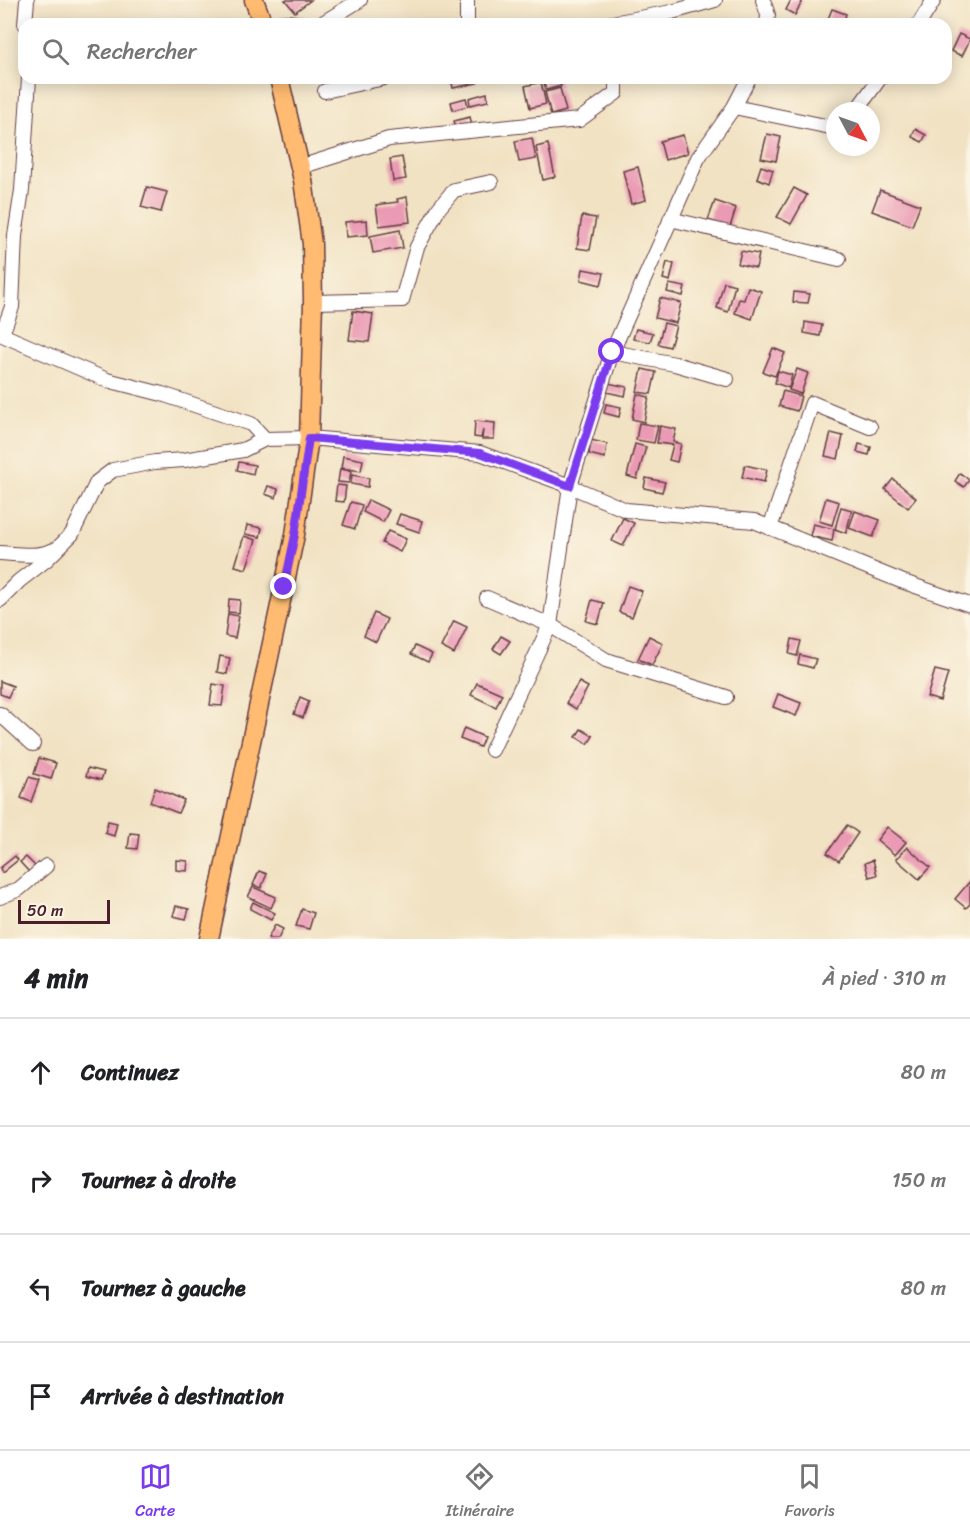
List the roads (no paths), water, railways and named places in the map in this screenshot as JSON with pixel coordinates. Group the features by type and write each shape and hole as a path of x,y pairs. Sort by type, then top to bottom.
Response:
{"main road":[{"path":"254,0 261,18"},
{"path":"209,939 295,535 309,438 314,302 312,244 300,167 280,84"}],"street":[{"path":"26,18 27,0"},
{"path":"331,18 360,0"},
{"path":"467,0 467,18"},
{"path":"640,18 715,0"},
{"path":"763,0 768,18"},
{"path":"923,18 934,0"},
{"path":"29,84 22,190 15,236 12,307 1,334 107,380 162,394 251,424 265,439"},
{"path":"325,92 359,84"},
{"path":"300,167 389,140 579,120 616,93 616,84"},
{"path":"492,750 550,625 570,486 612,352 699,158 734,107 746,84"},
{"path":"863,102 876,84"},
{"path":"734,107 826,126"},
{"path":"314,302 402,300 417,247 439,208 454,190 491,182"},
{"path":"670,219 839,259"},
{"path":"612,352 675,364 727,378"},
{"path":"770,528 812,403 870,428"},
{"path":"0,600 72,534 97,482 112,471 154,462 184,460 243,450 265,439 309,438 480,453 570,486 626,510 754,521 901,581 970,605"},
{"path":"0,553 47,554 57,548"},
{"path":"487,598 550,625 606,660 726,697"},
{"path":"0,714 33,744"},
{"path":"0,897 19,889 46,866"}]}
